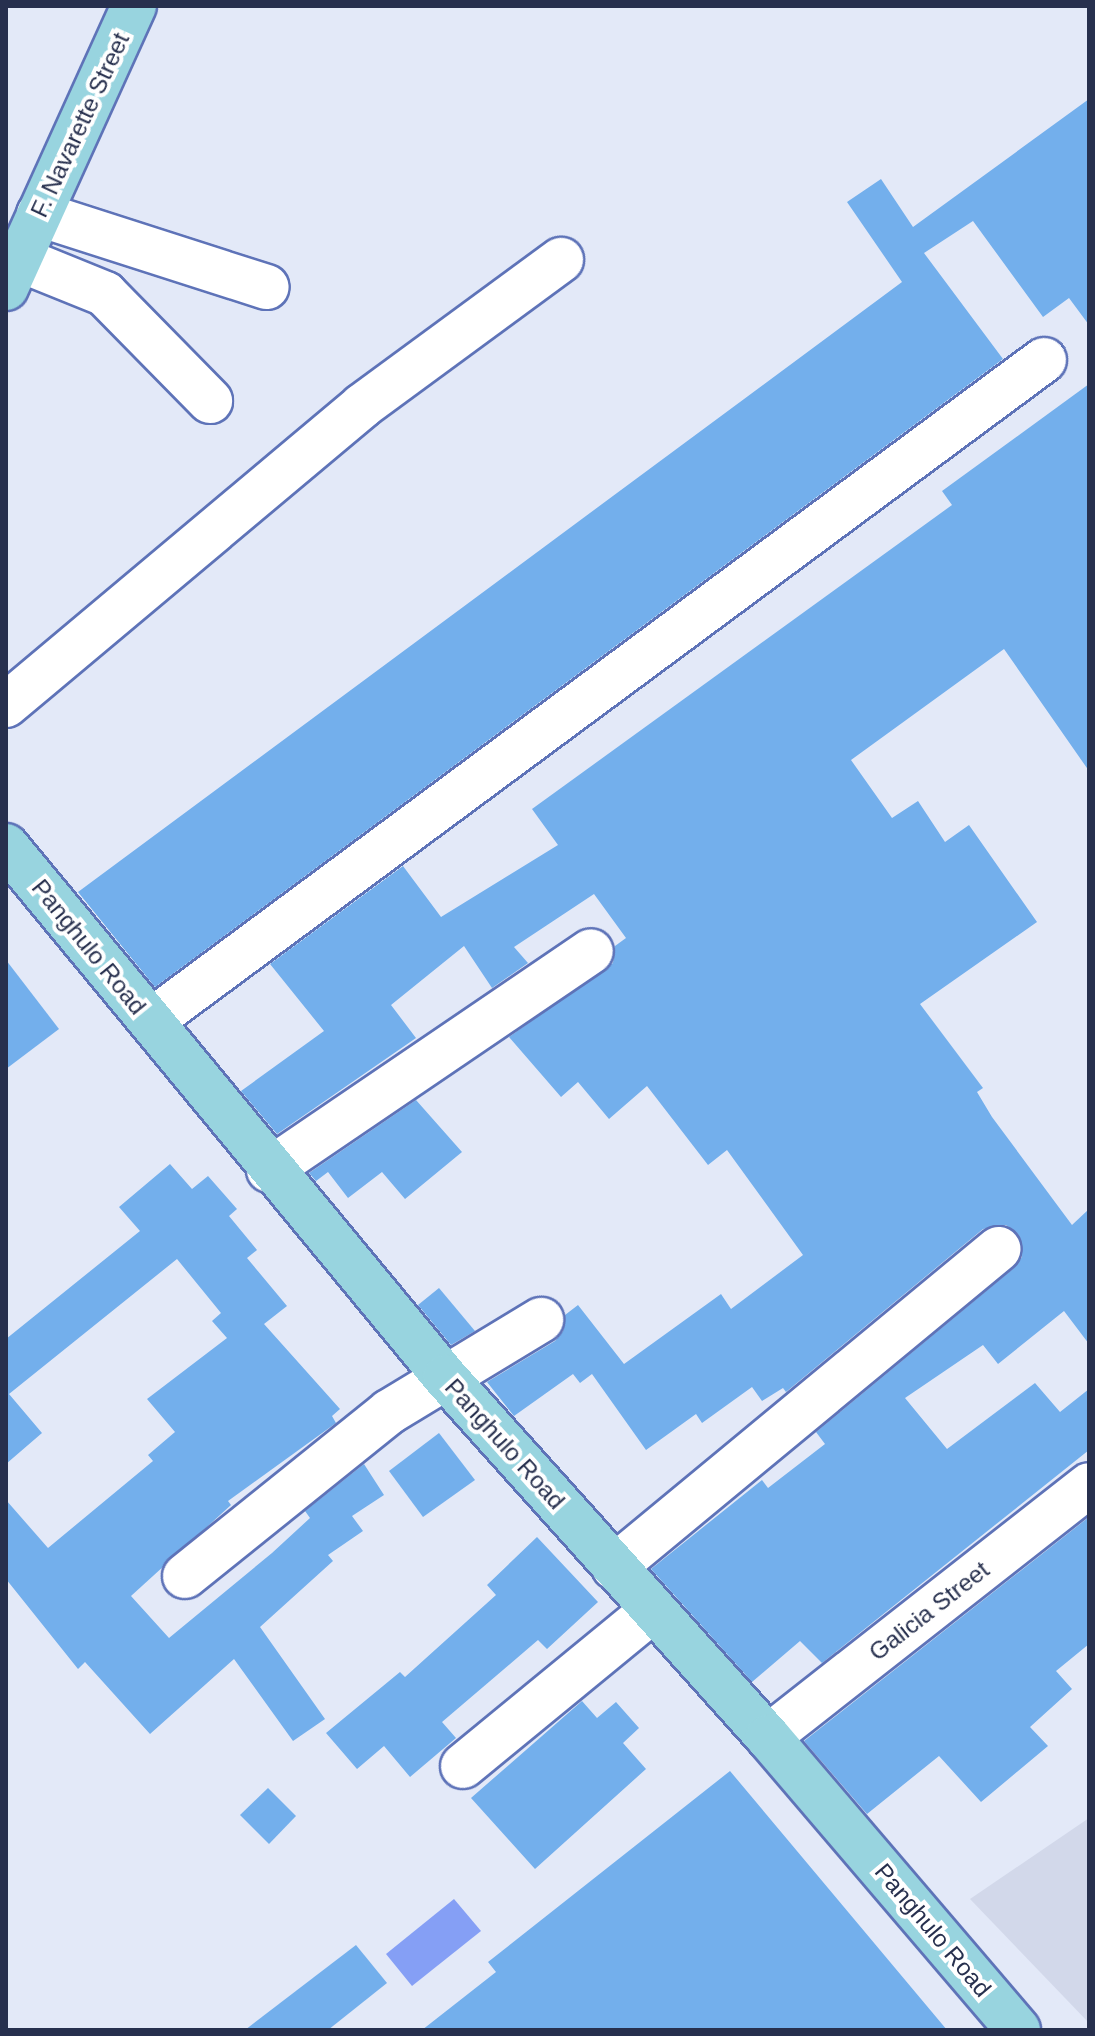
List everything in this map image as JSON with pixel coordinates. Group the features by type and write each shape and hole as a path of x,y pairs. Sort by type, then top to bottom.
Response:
{"main road":[{"name":"F. Navarette Street","path":"13,274 134,6"},
{"name":"Panghulo Road","path":"6,846 269,1170 445,1377 768,1737 1018,2030"}],"street":[{"path":"39,214 267,287"},
{"path":"6,705 362,406 561,260"},
{"path":"13,274 105,294 210,401"},
{"path":"151,1021 1044,360"},
{"path":"269,1170 591,951"},
{"path":"614,1567 998,1249"},
{"path":"185,1576 389,1412 541,1320"},
{"name":"Galicia Street","path":"768,1737 1089,1485"},
{"path":"463,1766 653,1610"}],"shaded area":[{"path":"1089,1818 1089,2023 970,1899"}],"water":[{"path":"454,1899 481,1931 412,1986 386,1954"}],"building":[{"path":"1089,99 1089,325 1069,298 1043,317 973,221 924,253 1003,359 155,987 78,892 902,282 847,202 881,179 913,227"},
{"path":"1089,384 1089,771 1004,649 851,760 892,818 918,801 945,842 969,825 1037,922 920,1004 983,1088 977,1092 992,1117 1072,1225 1089,1209 1089,1344 1064,1311 998,1364 983,1345 905,1398 947,1449 1035,1383 1060,1412 1089,1389 1089,1450 822,1663 800,1641 752,1682 651,1569 762,1480 768,1488 825,1444 816,1432 1014,1268 1022,1257 1018,1234 1006,1225 983,1229 786,1392 783,1388 762,1401 752,1387 702,1423 696,1414 646,1450 592,1374 580,1383 573,1374 514,1416 487,1382 555,1341 563,1331 565,1315 578,1305 624,1364 721,1294 731,1309 803,1255 727,1150 708,1165 647,1086 609,1119 578,1082 561,1097 509,1037 613,963 615,946 626,938 594,894 514,947 528,963 492,988 464,946 391,1005 416,1038 277,1134 241,1091 324,1031 270,964 403,866 441,917 558,845 532,809 952,505 942,491"},
{"path":"6,960 59,1029 6,1069"},
{"path":"416,1100 462,1152 405,1199 382,1172 348,1198 328,1172 316,1181 309,1173"},
{"path":"170,1164 192,1189 208,1176 237,1209 229,1216 257,1250 247,1258 287,1306 264,1324 340,1409 332,1416 336,1423 228,1501 231,1505 131,1596 169,1638 272,1553 310,1518 305,1511 364,1464 384,1495 352,1516 363,1531 328,1555 333,1561 260,1627 325,1719 293,1741 234,1659 150,1734 85,1662 78,1669 6,1579 6,1500 48,1548 153,1461 148,1455 175,1432 147,1399 227,1338 212,1321 221,1313 177,1259 9,1394 42,1433 6,1464 6,1339 140,1231 119,1207"},
{"path":"439,1288 475,1331 451,1345 418,1305"},
{"path":"439,1433 475,1480 423,1517 389,1471"},
{"path":"1089,1517 1089,1644 1056,1671 1072,1689 1030,1727 1048,1746 981,1802 939,1756 867,1814 804,1741"},
{"path":"537,1537 598,1602 547,1649 538,1640 442,1722 456,1738 410,1777 384,1746 357,1769 326,1733 400,1672 405,1677 496,1595 487,1585"},
{"path":"582,1701 597,1718 616,1702 639,1728 623,1743 646,1769 535,1869 471,1798"},
{"path":"730,1771 947,2030 422,2030 496,1972 488,1962"},
{"path":"268,1788 296,1816 269,1844 240,1815"},
{"path":"356,1945 387,1983 328,2030 245,2030"}]}
